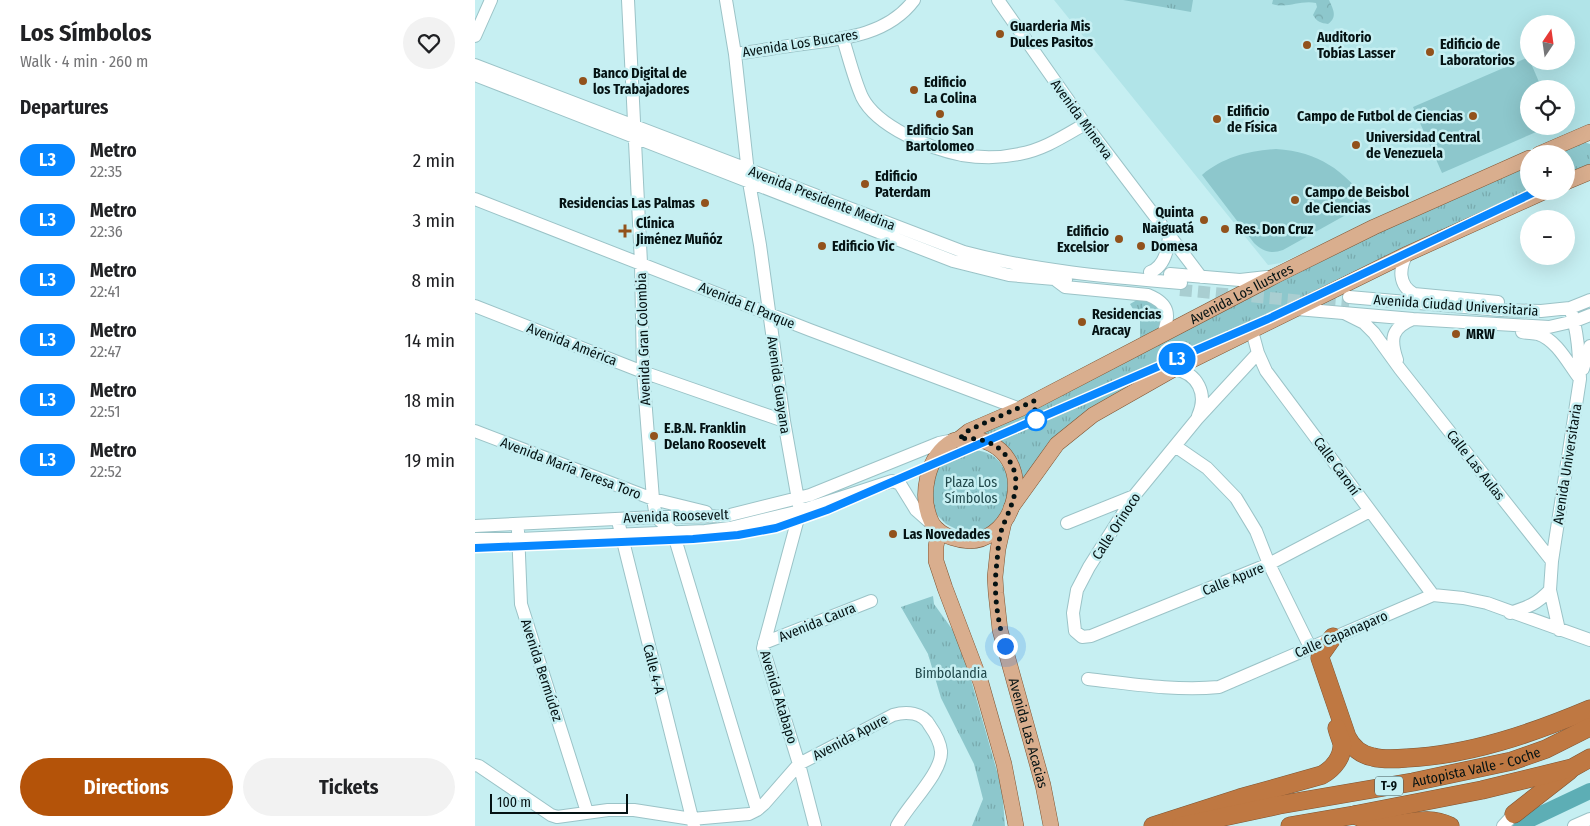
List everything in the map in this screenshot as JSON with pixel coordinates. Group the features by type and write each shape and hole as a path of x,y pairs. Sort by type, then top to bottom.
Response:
{"highway":[{"path":"1333,637 1320,658 1351,745 1359,752 1373,757 1393,759 1431,757 1472,749 1590,709"},
{"path":"1153,826 1240,798 1322,775 1333,766 1340,754 1342,744 1310,647"},
{"name":"Autopista Valle - Coche","path":"1181,826 1279,805 1413,782 1512,761 1546,749 1590,727"},
{"name":"Autopista Valle - Coche","path":"1290,826 1482,790 1572,768 1590,758"},
{"name":"T-9","path":"1510,822 1572,768"},
{"path":"1355,815 1380,825 1429,820 1439,821 1450,826"}],"main road":[{"path":"1558,145 1590,132"},
{"path":"1569,140 1590,144"},
{"name":"Avenida Los Ilustres","path":"957,440 969,430 1020,409 1277,275 1382,223 1520,162"},
{"path":"1575,178 1590,172"},
{"path":"1011,508 1057,444 1093,415 1174,369 1407,254 1526,200"},
{"path":"936,528 948,537 958,540 979,540 989,536 1004,522 1011,508 1017,483 1009,460 1001,450 985,441 977,439 957,440 935,461 928,478 926,506 936,528 936,561 981,684 1004,764 1016,826"},
{"name":"Avenida Las Acacias","path":"1004,522 998,549 995,577 995,593 1000,630 1043,785 1051,826"}],"street":[{"path":"475,36 491,0"},
{"name":"Avenida Gran Colombia","path":"628,0 641,263 643,372 656,517"},
{"name":"Avenida Guayana","path":"726,0 735,54 748,176 798,505"},
{"name":"Avenida Los Bucares","path":"735,54 852,37 889,22 914,0"},
{"name":"Avenida Minerva","path":"998,0 1085,124 1201,277"},
{"path":"843,39 863,97 871,109 885,122 909,137 934,146 977,156 993,157 1020,154 1044,147 1085,124"},
{"name":"Avenida Presidente Medina","path":"475,65 634,132"},
{"name":"Avenida Presidente Medina","path":"475,75 634,132 748,176 953,261 1009,276 1055,275 1180,286"},
{"name":"Avenida El Parque","path":"475,199 1020,409"},
{"path":"1151,272 1159,268 1162,262 1167,251 1169,236"},
{"path":"1407,254 1403,261 1401,278 1405,287 1414,294 1503,302 1513,310"},
{"path":"1163,335 1168,314 1166,308 1156,298 1148,295 1065,287 1055,275 1069,267 1240,280 1261,279 1277,275"},
{"name":"Avenida Ciudad Universitaria","path":"1297,309 1347,305 1541,311 1570,308 1590,300"},
{"name":"Avenida Ciudad Universitaria","path":"1347,305 1413,319 1538,334 1545,337 1563,354 1580,379"},
{"name":"Avenida Ciudad Universitaria","path":"1347,305 1542,322 1575,322"},
{"name":"Calle Las Aulas","path":"1347,305 1374,333 1400,369 1552,561"},
{"name":"Avenida América","path":"475,306 643,372 784,421"},
{"name":"Avenida Universitaria","path":"1559,630 1550,590 1552,561 1580,379 1575,322 1570,308"},
{"name":"Avenida Ciudad Universitaria","path":"1413,319 1549,327 1575,322 1590,315"},
{"name":"Calle Las Aulas","path":"1400,369 1393,344 1393,336 1402,324 1413,319"},
{"name":"Calle Caroní","path":"1252,331 1258,353 1266,371 1433,595"},
{"path":"1580,379 1590,346"},
{"name":"Calle Orinoco","path":"1091,636 1082,637 1075,631 1073,613 1077,590 1089,567 1133,496 1197,419 1258,353"},
{"path":"1174,369 1191,375 1200,386 1201,410 1197,419"},
{"name":"Avenida María Teresa Toro","path":"475,431 653,499 726,516"},
{"name":"Avenida Roosevelt","path":"475,526 656,517 726,516 798,505 939,443 957,440"},
{"path":"1175,446 1207,468 1236,498 1256,531 1269,564 1310,647"},
{"name":"Avenida Roosevelt","path":"475,539 673,532 730,528 798,505 892,481 900,484 916,510 936,528"},
{"path":"1067,523 1133,496"},
{"name":"Avenida Atabapo","path":"798,505 764,644 764,653 799,764 815,826"},
{"name":"Calle Apure","path":"1091,636 1269,564 1370,510"},
{"path":"656,517 673,532 757,810"},
{"name":"Calle 4-A","path":"618,519 693,822"},
{"name":"Avenida Bermúdez","path":"517,524 521,604 587,812"},
{"path":"1510,613 1532,606 1550,590"},
{"name":"Calle Capanaparo","path":"1088,679 1170,688 1197,689 1219,687 1433,595 1487,603 1510,613 1590,640"},
{"name":"Avenida Caura","path":"764,644 871,601"},
{"name":"Avenida Apure","path":"799,764 893,715 901,712 921,716 929,722 937,738 941,748 941,757 934,774 901,817 897,826"},
{"path":"475,765 551,815 563,816 587,812 634,810 693,822 749,814 757,810 799,764"},
{"path":"1574,826 1590,819"}],"shaded area":[{"name":"Universidad Central de Venezuela","path":"1054,0 1590,0 1590,125 1575,131 1575,80 1520,80 1520,135 1566,135 1542,145 1520,145 1520,154 1281,263 1268,265"}],"green space":[{"path":"1123,0 1193,0 1191,12"},
{"path":"1273,0 1329,0 1334,16 1328,24 1323,23 1318,21 1313,15 1317,7 1316,3 1278,5 1272,4"},
{"name":"Campo de Futbol de Ciencias","path":"1520,61 1520,70 1534,70 1538,80 1520,80 1520,135 1529,135 1442,173 1413,107"},
{"path":"1584,142 1590,144 1590,171 1575,178 1575,145 1573,145"},
{"name":"Campo de Beisbol de Ciencias","path":"1276,149 1305,154 1329,165 1349,181 1369,202 1283,250 1271,252 1264,250 1254,243 1202,175 1228,159 1256,151"},
{"path":"1520,162 1520,196 1093,415 1015,496 996,449 961,439"},
{"path":"1142,297 1160,305 1164,319 1160,333 1140,341 1140,321 1130,304"},
{"name":"Plaza Los Símbolos","path":"968,449 987,453 998,460 1012,488 996,523 984,529 971,531 958,530 946,524 937,515 931,504 931,479 945,458 956,451"},
{"name":"Bimbolandia","path":"933,596 934,604 957,636 966,662 1002,789 1005,826 972,826 983,799 974,764 941,698 928,654 901,607"}],"waterway":[{"path":"1516,826 1590,791"}],"tunnel":[{"path":"1180,290 1349,305"}],"metro line":[{"name":"L3","path":"475,548 693,539 757,532 799,521 1268,319 1520,199"}],"place":[{"name":"Guarderia Mis Dulces Pasitos","path":"1000,34"},
{"name":"Auditorio Tobías Lasser","path":"1307,45"},
{"name":"Edificio de Laboratorios","path":"1430,52"},
{"name":"Banco Digital de los Trabajadores","path":"583,81"},
{"name":"Edificio La Colina","path":"914,90"},
{"name":"Edificio San Bartolomeo","path":"940,114"},
{"name":"Campo de Futbol de Ciencias","path":"1473,116"},
{"name":"Edificio de Física","path":"1217,119"},
{"name":"Universidad Central de Venezuela","path":"1356,145"},
{"name":"Edificio Paterdam","path":"865,184"},
{"name":"Campo de Beisbol de Ciencias","path":"1295,200"},
{"name":"Residencias Las Palmas","path":"705,203"},
{"name":"Quinta Naiguatá","path":"1204,220"},
{"name":"Res. Don Cruz","path":"1225,229"},
{"name":"Clínica Jiménez Muñóz","path":"625,231"},
{"name":"Edificio Excelsior","path":"1119,239"},
{"name":"Edificio Vic","path":"822,246"},
{"name":"Domesa","path":"1141,246"},
{"name":"Residencias Aracay","path":"1082,322"},
{"name":"MRW","path":"1456,334"},
{"name":"E.B.N. Franklin Delano Roosevelt","path":"654,436"},
{"name":"Las Novedades","path":"893,534"}],"route":[{"path":"1005,646 1000,630 995,593 995,577 998,549 1004,522 1015,496 1017,483 1009,460 1001,450 985,441 968,438 959,439 969,430 1020,409 1034,401 1036,420"}]}
